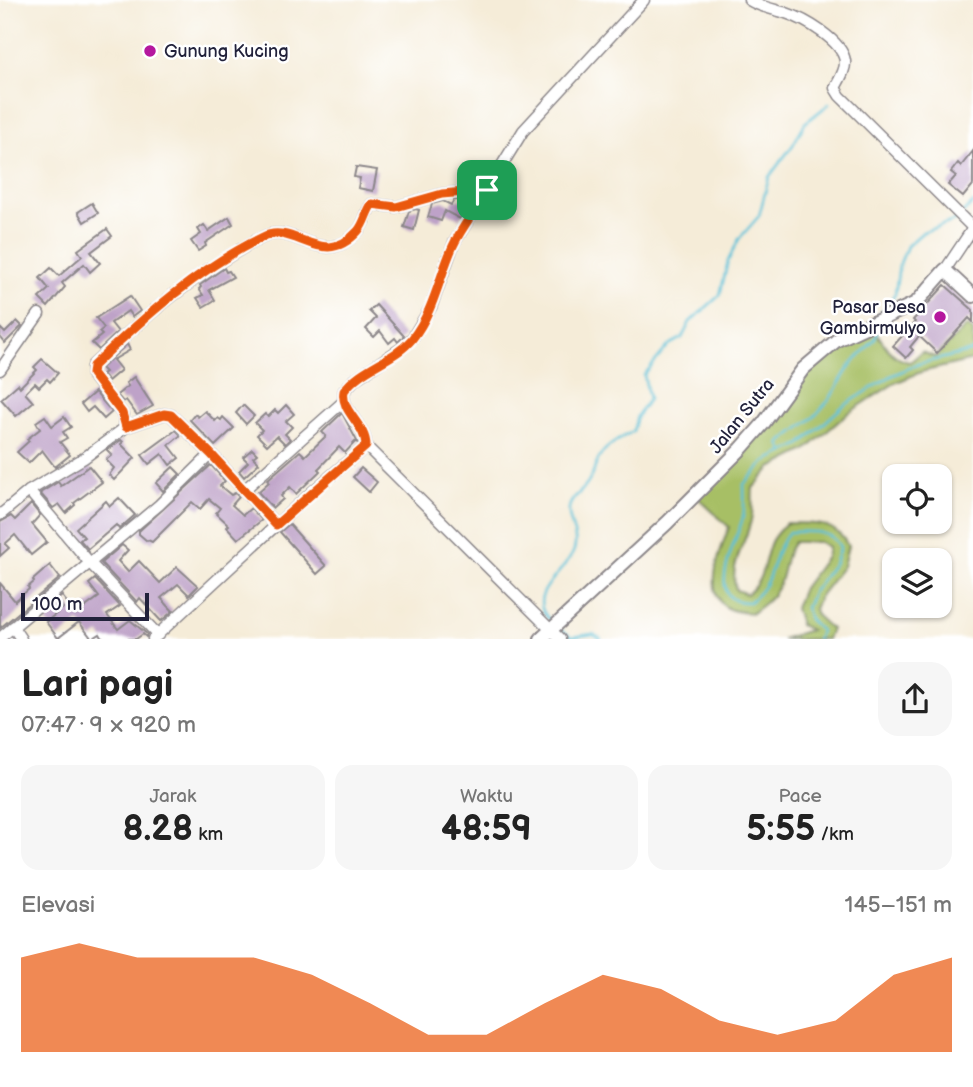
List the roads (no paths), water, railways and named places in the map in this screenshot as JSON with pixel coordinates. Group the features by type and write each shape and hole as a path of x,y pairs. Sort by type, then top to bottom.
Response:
{"street":[{"path":"556,630 537,618 366,446 365,432 344,401 344,391 408,343 431,307 454,243 530,122 644,0"},
{"path":"749,0 798,18 833,41 845,62 844,71 835,88 840,96 971,226"},
{"path":"126,427 122,413 92,374 93,366 174,295 214,265 264,236 275,233 294,237 314,246 341,244 358,231 372,204 396,207 442,194 487,190"},
{"name":"Jalan Sutra","path":"541,639 556,630 741,449 803,369 837,340 916,303 945,271 971,226"},
{"path":"945,271 973,296"},
{"path":"0,370 39,314"},
{"path":"244,490 344,401"},
{"path":"0,515 29,491 84,458 126,427 168,414 211,454 276,525"},
{"path":"29,491 156,637 276,525 366,446"},
{"path":"0,638 159,505 211,454"},
{"path":"13,627 21,639"}],"waterway":[{"path":"552,622 544,612 541,602 543,593 574,550 575,539 569,513 571,502 588,484 597,461 605,450 633,431 637,416 649,399 644,375 669,345 682,338 690,322 720,295 728,261 739,239 759,216 769,177 793,145 805,123 829,104"},
{"path":"963,213 973,203"},
{"path":"879,315 895,294 899,266 907,246 923,232 958,218"},
{"path":"784,452 780,443 814,417 829,400 850,366 875,339 879,326"},
{"path":"817,639 821,631 809,619 806,608 812,593 835,562 840,547 830,537 818,532 789,532 782,541 765,586 758,594 745,602 735,600 727,592 725,572 743,517 744,484 766,461 801,444 842,407 891,376 918,364 973,351"},
{"path":"560,629 572,637 593,634 601,639"}],"place":[{"name":"Gunung Kucing","path":"150,51"},
{"name":"Pasar Desa Gambirmulyo","path":"940,317"}]}
